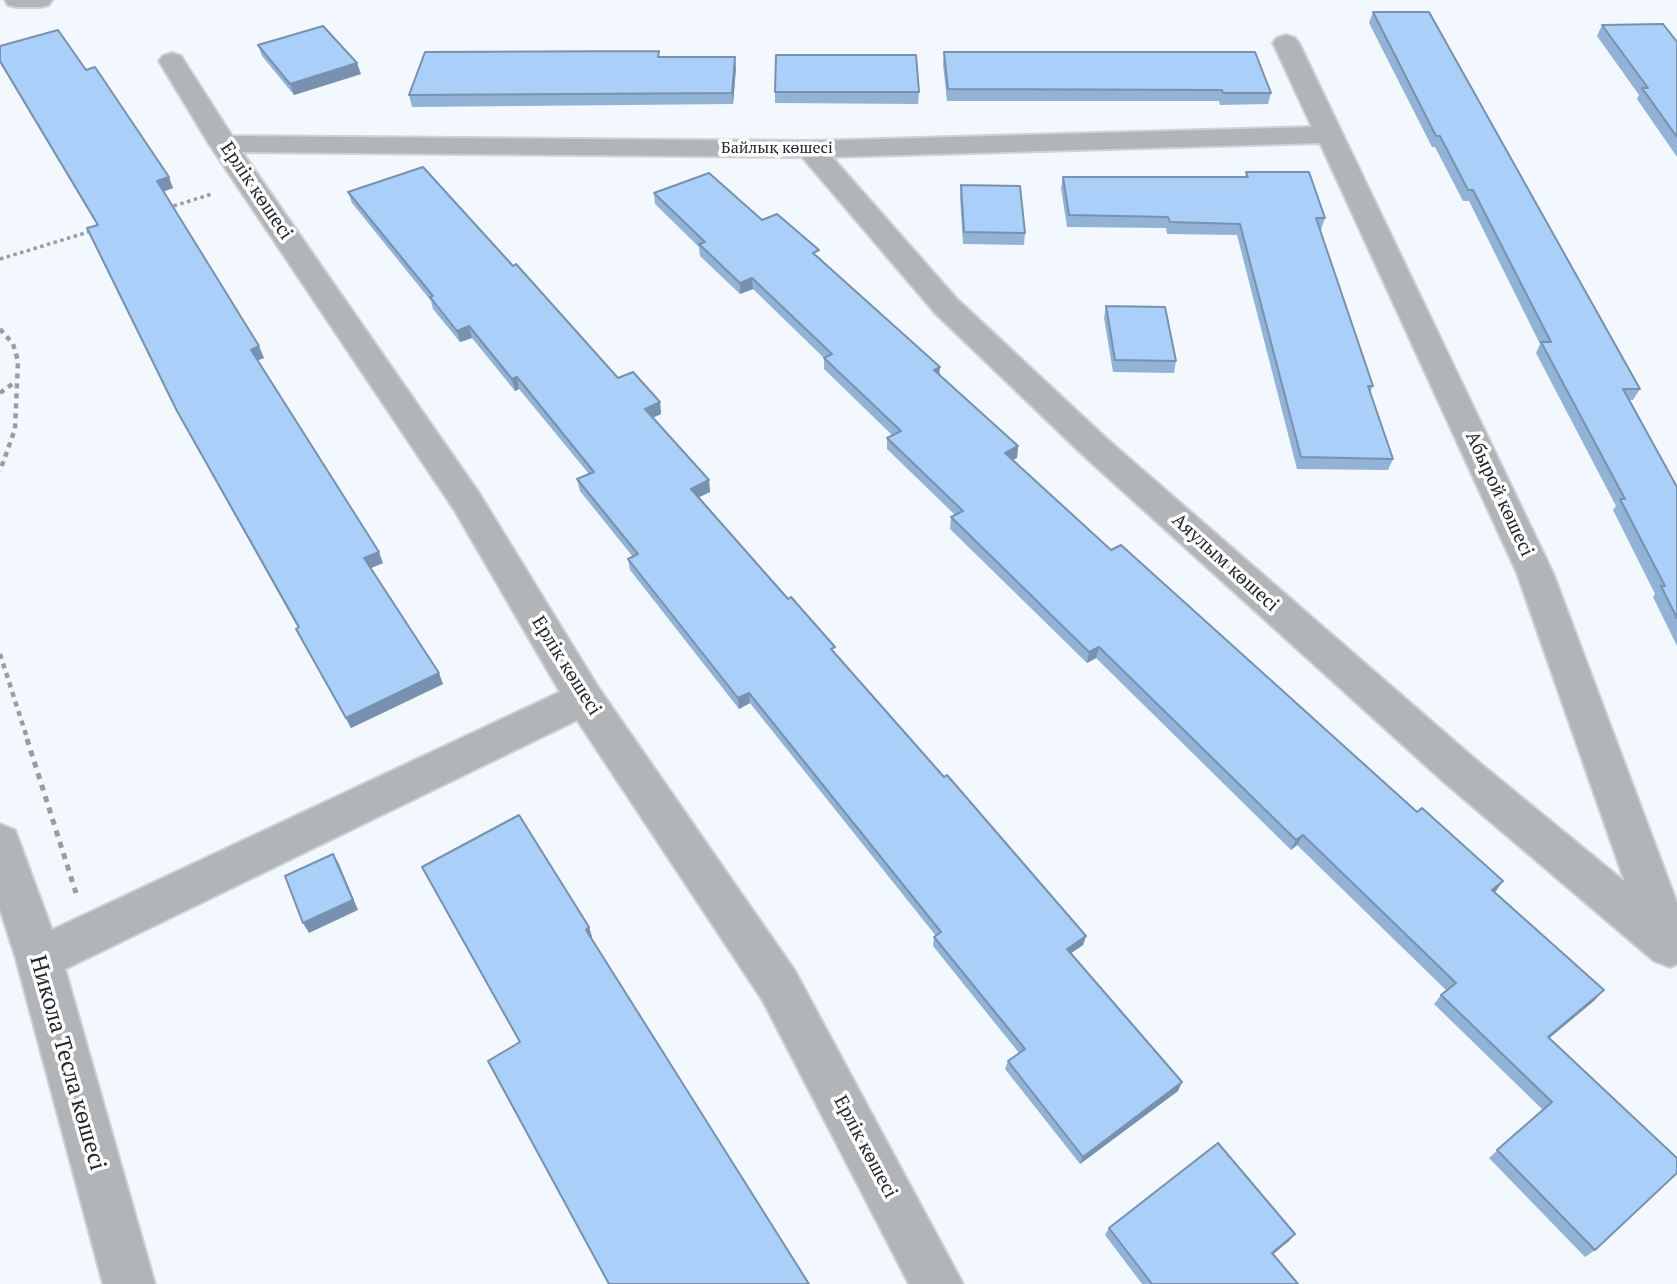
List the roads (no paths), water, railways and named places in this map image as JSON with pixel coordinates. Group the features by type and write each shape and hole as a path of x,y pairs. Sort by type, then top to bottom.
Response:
{"street":[{"path":"17,0 40,0"},
{"name":"Абырой көшесі","path":"1286,43 1535,573 1674,953"},
{"name":"Ерлік көшесі","path":"172,61 223,144 467,502 584,698 779,986 937,1284"},
{"name":"Байлық көшесі","path":"223,144 810,149 1330,135"},
{"name":"Аяулым көшесі","path":"810,149 946,306 1095,447 1460,771 1674,953"},
{"path":"40,959 584,698"},
{"name":"Никола Тесла көшесі","path":"0,843 40,959 129,1284"}]}
